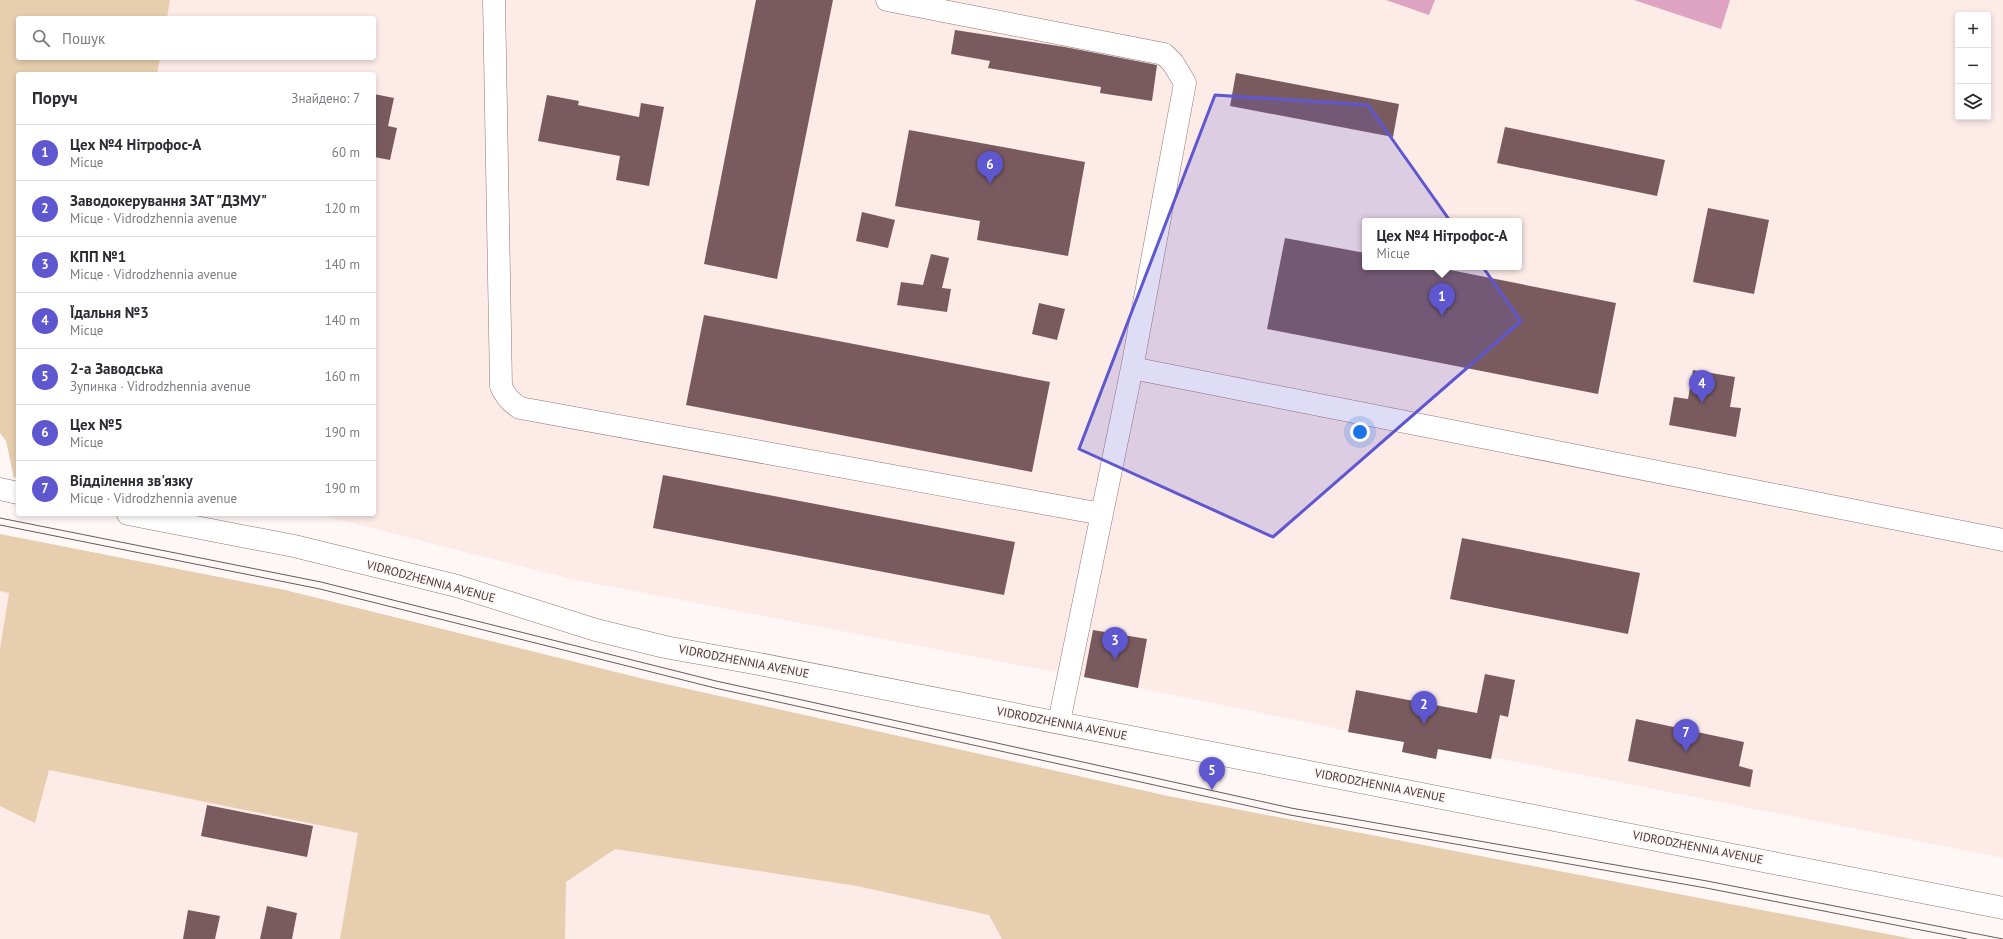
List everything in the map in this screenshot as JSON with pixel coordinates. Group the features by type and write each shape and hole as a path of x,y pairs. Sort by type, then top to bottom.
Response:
{"street":[{"path":"494,0 502,386 505,395 511,403 520,408 1102,514"},
{"path":"887,0 1164,54 1180,72 1185,83 1132,368 1059,722"},
{"path":"1132,368 2003,540"},
{"path":"0,489 16,493"},
{"name":"VIDRODZHENNIA AVENUE","path":"138,516 294,546 457,586 596,630 665,647 1059,722 2003,908"}],"highlighted area":[{"path":"1215,95 1368,105 1521,321 1273,537 1079,449"}],"shaded area":[{"path":"0,0 2003,0 2003,858 1492,757 1491,759 1438,749 1436,759 1402,752 1403,742 1138,688 571,579 325,516 376,516 376,72 18,72"},
{"path":"0,0 170,0 167,16 16,16 16,60 160,60 157,72 16,72 16,477 14,478 6,441 0,433"},
{"path":"1386,0 1435,0 1429,15"},
{"path":"1634,0 1730,0 1721,29"},
{"path":"0,534 285,590 648,680 1168,796 1913,939 1002,939 989,915 857,886 615,849 566,882 565,939 340,939 358,833 49,770 35,823 0,806 0,649 9,593 0,591"},
{"path":"0,584 1159,939 0,939"}],"building":[{"path":"756,0 833,0 777,279 704,264"},
{"path":"955,30 1065,47 1157,65 1152,101 1100,93 1101,87 988,68 990,61 951,54"},
{"path":"1236,73 1399,104 1393,137 1230,106"},
{"path":"376,94 394,98 388,126 397,128 390,160 376,157"},
{"path":"547,95 579,101 578,105 639,117 641,103 664,107 649,186 616,180 620,156 538,141"},
{"path":"1505,127 1665,160 1657,196 1497,163"},
{"path":"909,130 1085,162 1068,256 977,240 980,221 895,206"},
{"path":"1708,208 1769,220 1754,294 1693,282"},
{"path":"862,212 895,220 888,248 856,241"},
{"path":"1285,238 1362,252 1362,270 1450,270 1616,303 1598,394 1267,329"},
{"path":"931,254 949,258 942,288 951,289 947,312 897,305 901,282 923,285"},
{"path":"1039,303 1065,309 1057,340 1032,334"},
{"path":"704,315 1050,382 1032,472 686,405"},
{"path":"1693,370 1735,377 1730,407 1741,408 1736,437 1669,425 1674,397 1688,399"},
{"path":"663,475 1015,542 1004,595 653,528"},
{"path":"1462,538 1640,573 1628,634 1450,599"},
{"path":"1093,630 1147,639 1138,688 1084,677"},
{"path":"1485,674 1515,680 1508,717 1500,715 1491,759 1438,749 1436,759 1402,752 1404,742 1348,732 1356,690 1477,713"},
{"path":"1636,719 1744,742 1739,766 1753,770 1750,787 1628,761"},
{"path":"207,805 313,826 307,857 201,836"},
{"path":"267,906 297,913 292,939 260,939"},
{"path":"188,910 220,916 215,939 183,939"}],"tram line":[{"path":"0,518 321,582 716,681 1291,808 1707,881 2003,939"},
{"path":"0,525 320,589 715,688 1290,815 1706,888 1967,939"}],"place":[{"name":"Цех №5","path":"990,184"},
{"name":"Цех №4 Нітрофос-А","path":"1442,316"},
{"name":"Їдальня №3","path":"1702,403"},
{"name":"КПП №1","path":"1115,660"},
{"name":"Заводокерування ЗАТ \"ДЗМУ\"","path":"1424,724"},
{"name":"Відділення зв'язку","path":"1686,752"},
{"name":"2-а Заводська","path":"1212,790"}]}
